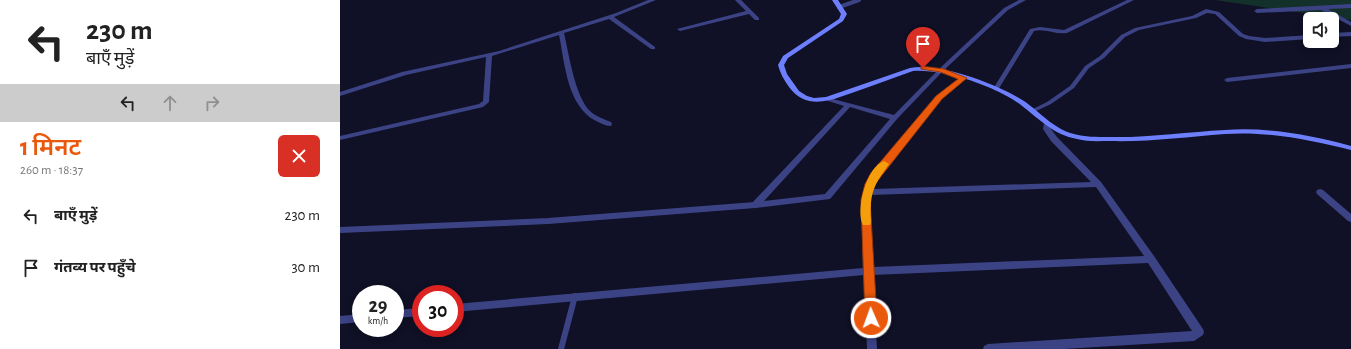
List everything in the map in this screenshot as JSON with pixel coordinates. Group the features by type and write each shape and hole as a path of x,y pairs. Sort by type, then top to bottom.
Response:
{"street":[{"path":"340,94 404,73 489,56 610,17 653,0"},
{"path":"738,0 757,19"},
{"path":"835,0 844,14 841,20 789,55 781,65 782,71 798,95 815,100 827,99 912,69 923,68 944,71 1010,95 1047,124 1065,134 1081,138 1145,140 1226,132 1276,132 1351,148"},
{"path":"756,206 827,197 895,118 1006,9 1023,0"},
{"path":"996,89 1035,28 1065,32 1131,0"},
{"path":"1257,11 1351,6"},
{"path":"1322,8 1351,24"},
{"path":"1032,111 1058,98 1072,87 1087,67 1102,57 1123,36 1137,29 1189,18 1206,11 1216,13 1241,35 1248,38 1265,40 1303,37"},
{"path":"680,29 750,12"},
{"path":"610,17 653,48"},
{"path":"561,33 577,92 583,108 589,114 608,124"},
{"path":"1339,35 1351,34"},
{"path":"340,138 481,106 486,102 489,56"},
{"path":"1227,80 1351,66"},
{"path":"872,349 865,200 867,192 875,175 934,103 961,77"},
{"path":"827,99 895,118"},
{"path":"756,206 848,105"},
{"path":"988,349 1194,336 1199,332 1151,259 1098,184 1054,139 1047,129 1047,124"},
{"path":"867,192 1098,184"},
{"path":"1320,192 1351,219"},
{"path":"464,307 575,296 869,271 1151,259"},
{"path":"340,320 352,319"}],"lane":[{"path":"839,7 859,0"},
{"path":"340,230 424,228 602,218 756,206"},
{"path":"561,349 575,296"}],"green space":[{"path":"1215,0 1351,0 1351,20 1339,18 1339,12 1303,13"}],"slow traffic":[{"path":"866,222 865,200 867,192 875,175 884,164"}],"route":[{"path":"871,318 865,200 870,184 875,175 939,98 950,87 963,78 941,70 923,68"}]}
